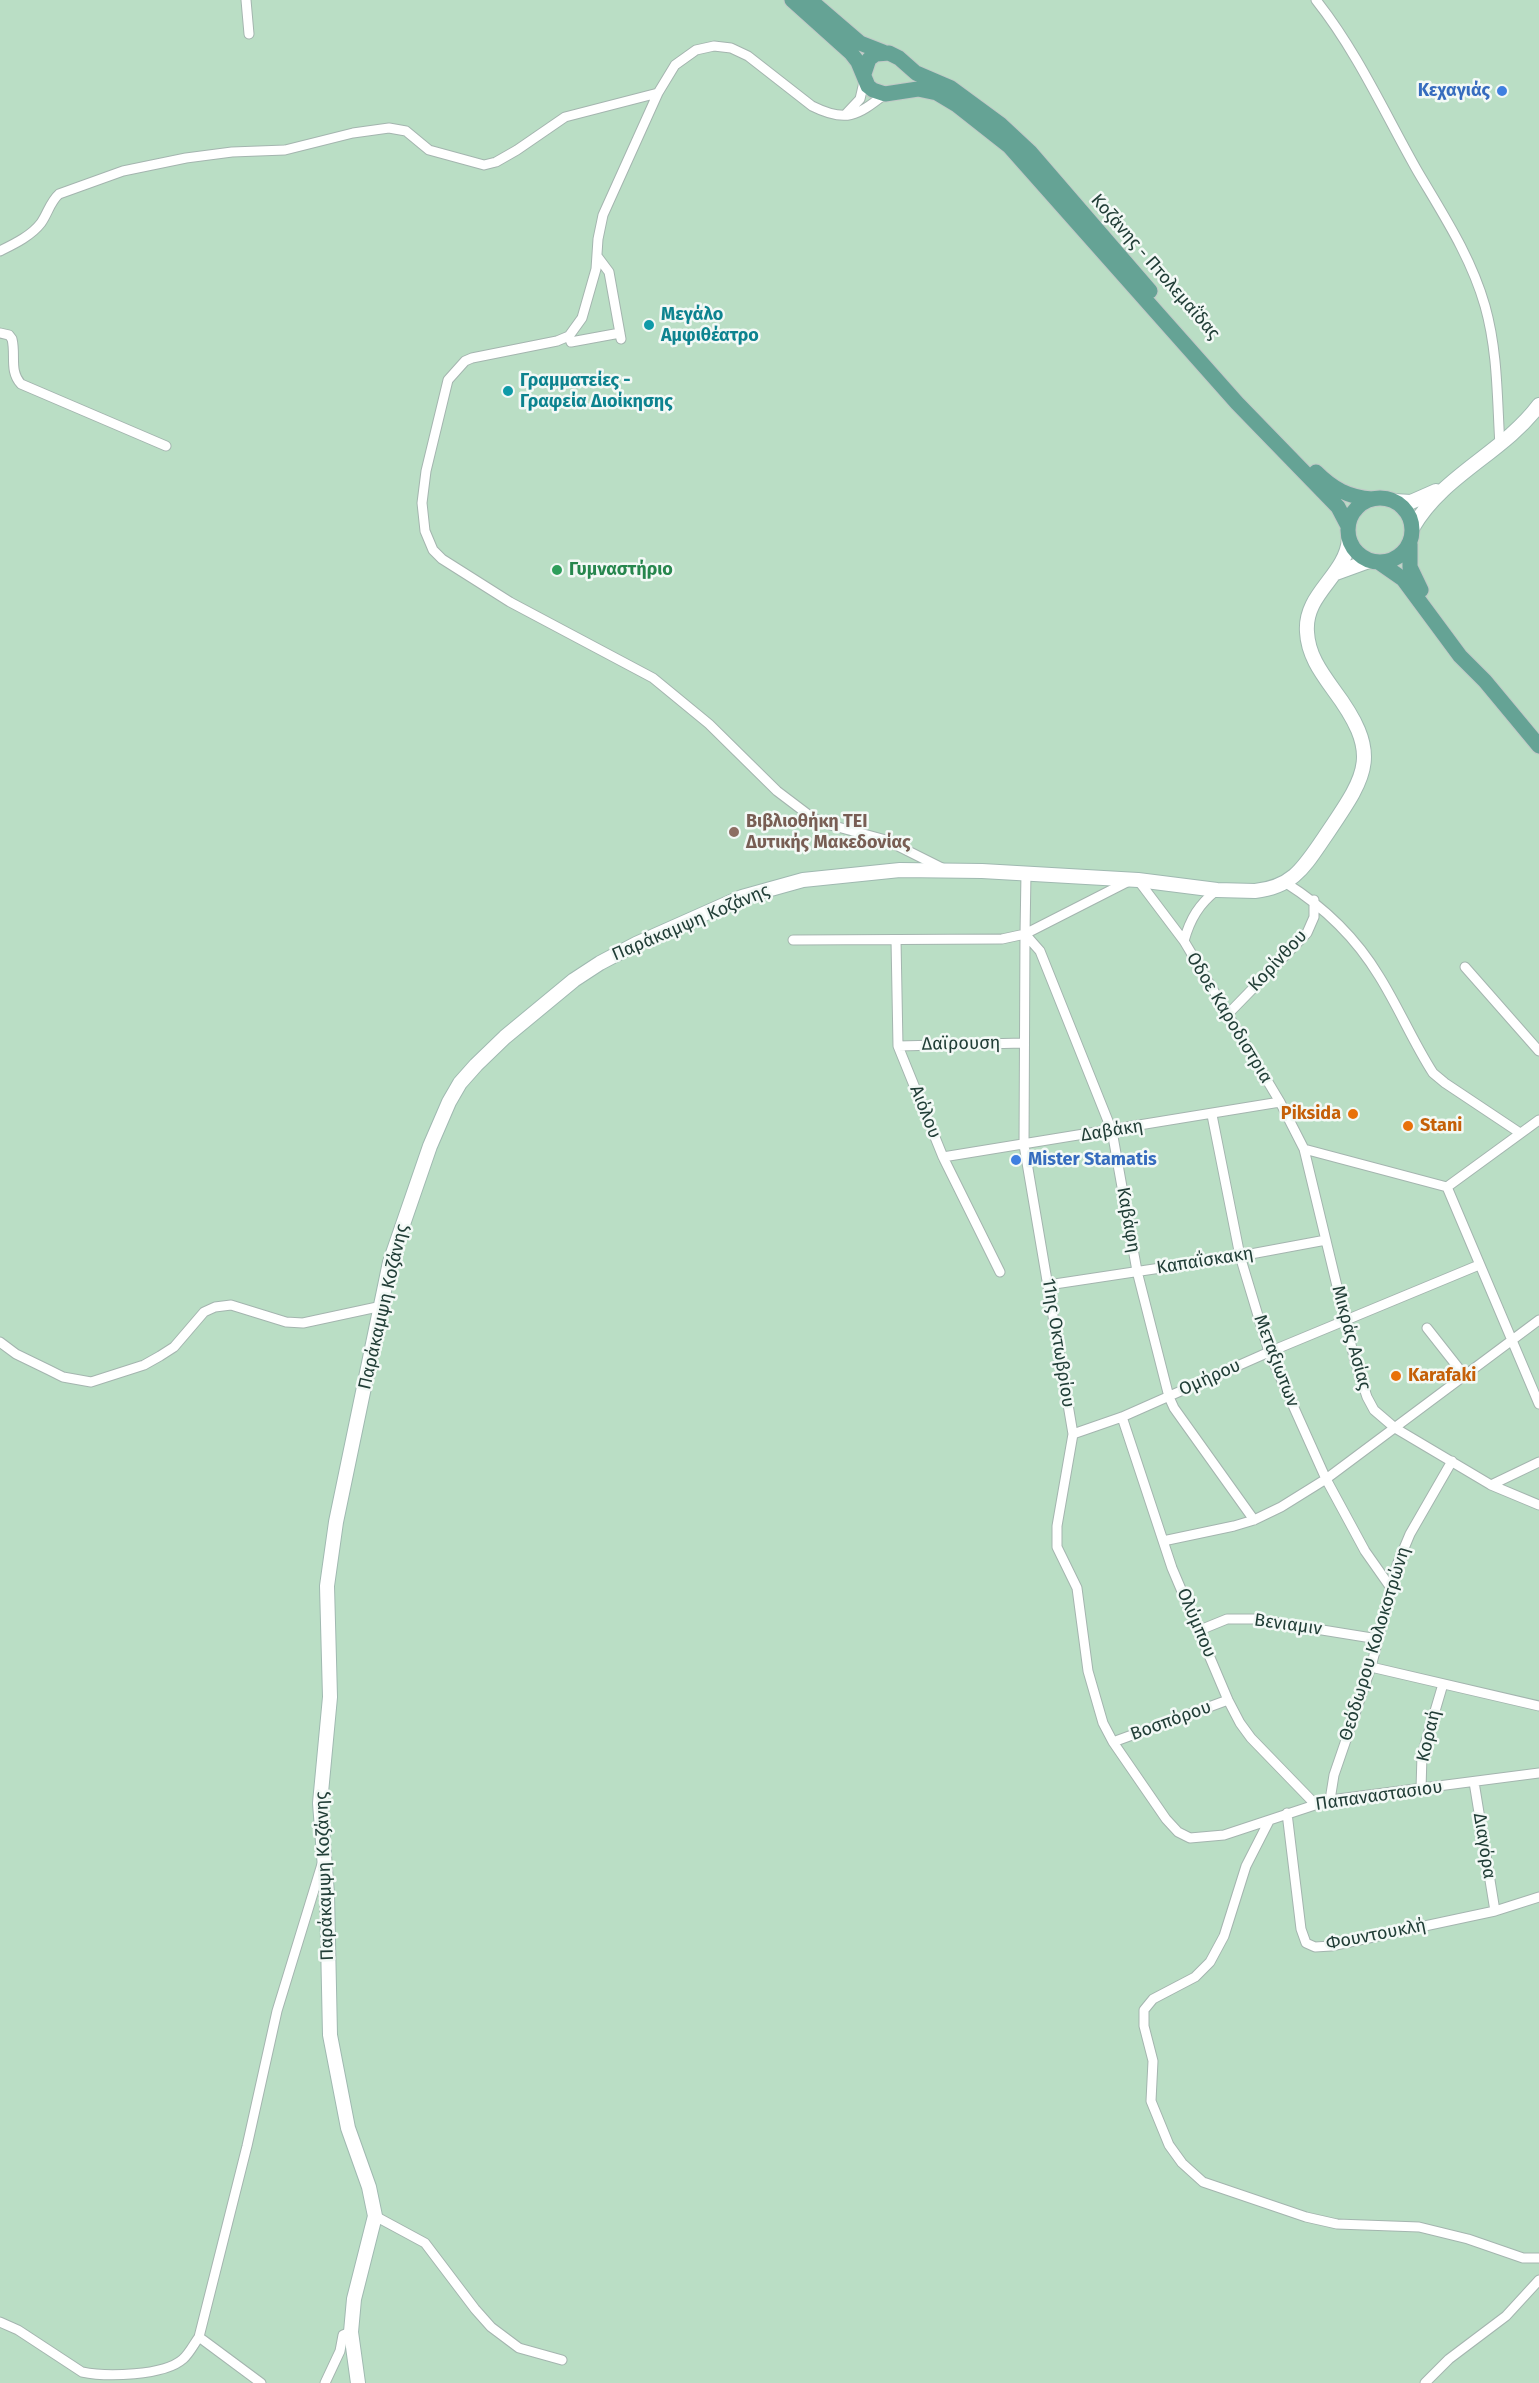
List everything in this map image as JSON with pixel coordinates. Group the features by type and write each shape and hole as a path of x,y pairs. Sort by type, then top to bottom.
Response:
{"main road":[{"path":"792,0 851,53 873,90 890,93 905,79 903,63 895,55 860,43 810,0"},
{"path":"864,77 869,59 883,52"},
{"name":"Κοζάνης - Πτολεμαΐδας","path":"903,63 916,73 944,84 961,94 1022,144 1215,365 1301,457 1331,486 1341,492 1350,496 1372,499"},
{"name":"Κοζάνης - Πτολεμαΐδας","path":"890,93 918,89 937,93 957,105 1009,146 1223,388 1338,507 1348,532"},
{"path":"1539,405 1515,433 1446,486 1424,509 1413,527 1410,544 1410,567 1419,586 1485,681 1539,746"},
{"path":"1446,486 1411,502 1383,498 1372,499 1356,508 1348,532 1356,552 1403,579 1460,656 1485,681"},
{"path":"1394,501 1407,512 1413,527"},
{"name":"Παράκαμψη Κοζάνης","path":"358,2383 351,2332 354,2299 375,2216 369,2187 348,2128 330,2036 327,1894 320,1803 330,1696 327,1586 340,1502 390,1262 410,1201 449,1102 460,1083 476,1065 574,980 636,944 742,897 776,886 803,880 900,870 1026,873 1136,880 1218,890 1255,891 1275,888 1286,883 1304,867 1354,792 1364,765 1365,750 1360,732 1353,718 1316,665 1307,633 1308,616 1314,600 1336,573 1346,556 1348,532"},
{"path":"1336,573 1398,558 1410,544"}],"street":[{"path":"246,0 249,34"},
{"path":"1317,0 1337,26 1371,82 1477,278 1493,345 1499,389 1500,446"},
{"path":"890,93 859,114 845,115 825,112 812,106 741,51 722,47 705,48 684,58 668,75 658,93 603,215 599,229 596,269 582,318 569,336 557,341 472,358 453,372 445,387 426,471 422,502 423,518 428,541 442,559 510,602 653,678 709,724 777,791 804,812 823,823 886,840 945,870"},
{"path":"845,115 860,99 864,77"},
{"path":"0,251 35,229 52,201 59,194 123,171 221,153 285,150 353,133 389,128 406,131 429,150 484,165 496,162 518,150 566,117 658,93"},
{"path":"569,336 571,342 621,336 609,272 597,256"},
{"path":"0,333 12,339 13,370 16,379 21,384 166,446"},
{"path":"1025,934 1026,873"},
{"path":"793,940 1002,939 1025,934 1136,880"},
{"name":"Oδοε Καροδιστρια","path":"1136,880 1184,941 1280,1102 1304,1149"},
{"path":"1286,883 1314,900 1345,932 1379,975 1433,1073 1520,1133"},
{"name":"Oδοε Καροδιστρια","path":"1184,941 1194,913 1206,898 1218,890"},
{"name":"Κορίνθου","path":"1228,1014 1307,933 1314,917 1314,900"},
{"name":"11ης Οκτωβρίου","path":"1025,934 1024,1145 1073,1434 1057,1526 1057,1547 1077,1588 1088,1671 1103,1723 1113,1742 1144,1789 1178,1832 1190,1838 1224,1835"},
{"name":"Καβάφη","path":"1025,934 1040,951 1112,1131 1137,1271 1169,1397 1174,1408 1254,1520"},
{"name":"Αιόλου","path":"896,940 898,1046 943,1157 1000,1272"},
{"path":"1465,967 1539,1051"},
{"name":"Δαϊρουση","path":"898,1046 1024,1043"},
{"name":"Δαβάκη","path":"943,1157 1212,1115 1280,1102"},
{"name":"Μεταξιωτων","path":"1212,1115 1240,1256 1269,1352 1326,1479 1365,1551 1391,1588"},
{"path":"1447,1187 1539,1120"},
{"path":"1304,1149 1447,1187"},
{"name":"Μικράς Ασίας","path":"1304,1149 1361,1381 1374,1410 1395,1428 1491,1485 1539,1505"},
{"path":"1447,1187 1539,1404"},
{"name":"Καπαΐσκακη","path":"1048,1285 1240,1256 1326,1240"},
{"name":"Ομήρου","path":"1073,1434 1122,1417 1269,1352 1479,1265"},
{"path":"0,1342 16,1354 63,1377 91,1382 144,1365 167,1352 204,1312 215,1307 231,1305 286,1322 303,1323 382,1306"},
{"path":"1163,1541 1254,1520 1281,1507 1326,1479 1539,1320"},
{"path":"1427,1328 1464,1375"},
{"name":"Ολύμπου","path":"1122,1417 1163,1541 1228,1700 1251,1738 1315,1804"},
{"name":"Θεόδωρου Κολοκοτρώνη","path":"1330,1800 1334,1776 1371,1667 1397,1565 1410,1534 1452,1461"},
{"path":"1491,1485 1539,1462"},
{"name":"Βενιαμιν","path":"1200,1630 1227,1619 1246,1618 1378,1639"},
{"path":"1371,1667 1539,1706"},
{"name":"Κοραή","path":"1421,1789 1422,1755 1443,1684"},
{"name":"Βοσπόρου","path":"1113,1742 1228,1700"},
{"name":"Παπαναστασιου","path":"1224,1835 1330,1800 1539,1773"},
{"name":"Διαγόρα","path":"1474,1782 1495,1911"},
{"name":"Φουντουκλή","path":"1287,1813 1301,1929 1306,1943 1311,1946 1331,1946 1495,1911 1539,1897"},
{"path":"1269,1821 1246,1866 1224,1936 1210,1962 1195,1977 1153,1999 1144,2010 1144,2026 1153,2061 1151,2101 1169,2145 1182,2163 1203,2182 1306,2217 1337,2224 1419,2227 1523,2258 1539,2258"},
{"path":"0,2322 18,2330 82,2372 94,2374 160,2372 184,2359 199,2337 247,2146 277,2011 324,1860"},
{"path":"375,2216 425,2243 491,2327 519,2348 562,2360"},
{"path":"1425,2383 1449,2359 1506,2316 1539,2280"},
{"path":"326,2383 340,2351 342,2335 351,2332"},
{"path":"199,2337 261,2383"},
{"path":"160,2372 164,2383"}],"green space":[{"path":"0,0 1539,0 1539,2383 0,2383"}],"place":[{"name":"Κεχαγιάς","path":"1502,91"},
{"name":"Μεγάλο Αμφιθέατρο","path":"649,325"},
{"name":"Γραμματείες - Γραφεία Διοίκησης","path":"508,391"},
{"name":"Γυμναστήριο","path":"557,570"},
{"name":"Βιβλιοθήκη ΤΕΙ Δυτικής Μακεδονίας","path":"734,832"},
{"name":"Piksida","path":"1353,1114"},
{"name":"Stani","path":"1408,1126"},
{"name":"Mister Stamatis","path":"1016,1160"},
{"name":"Karafaki","path":"1396,1376"}]}
